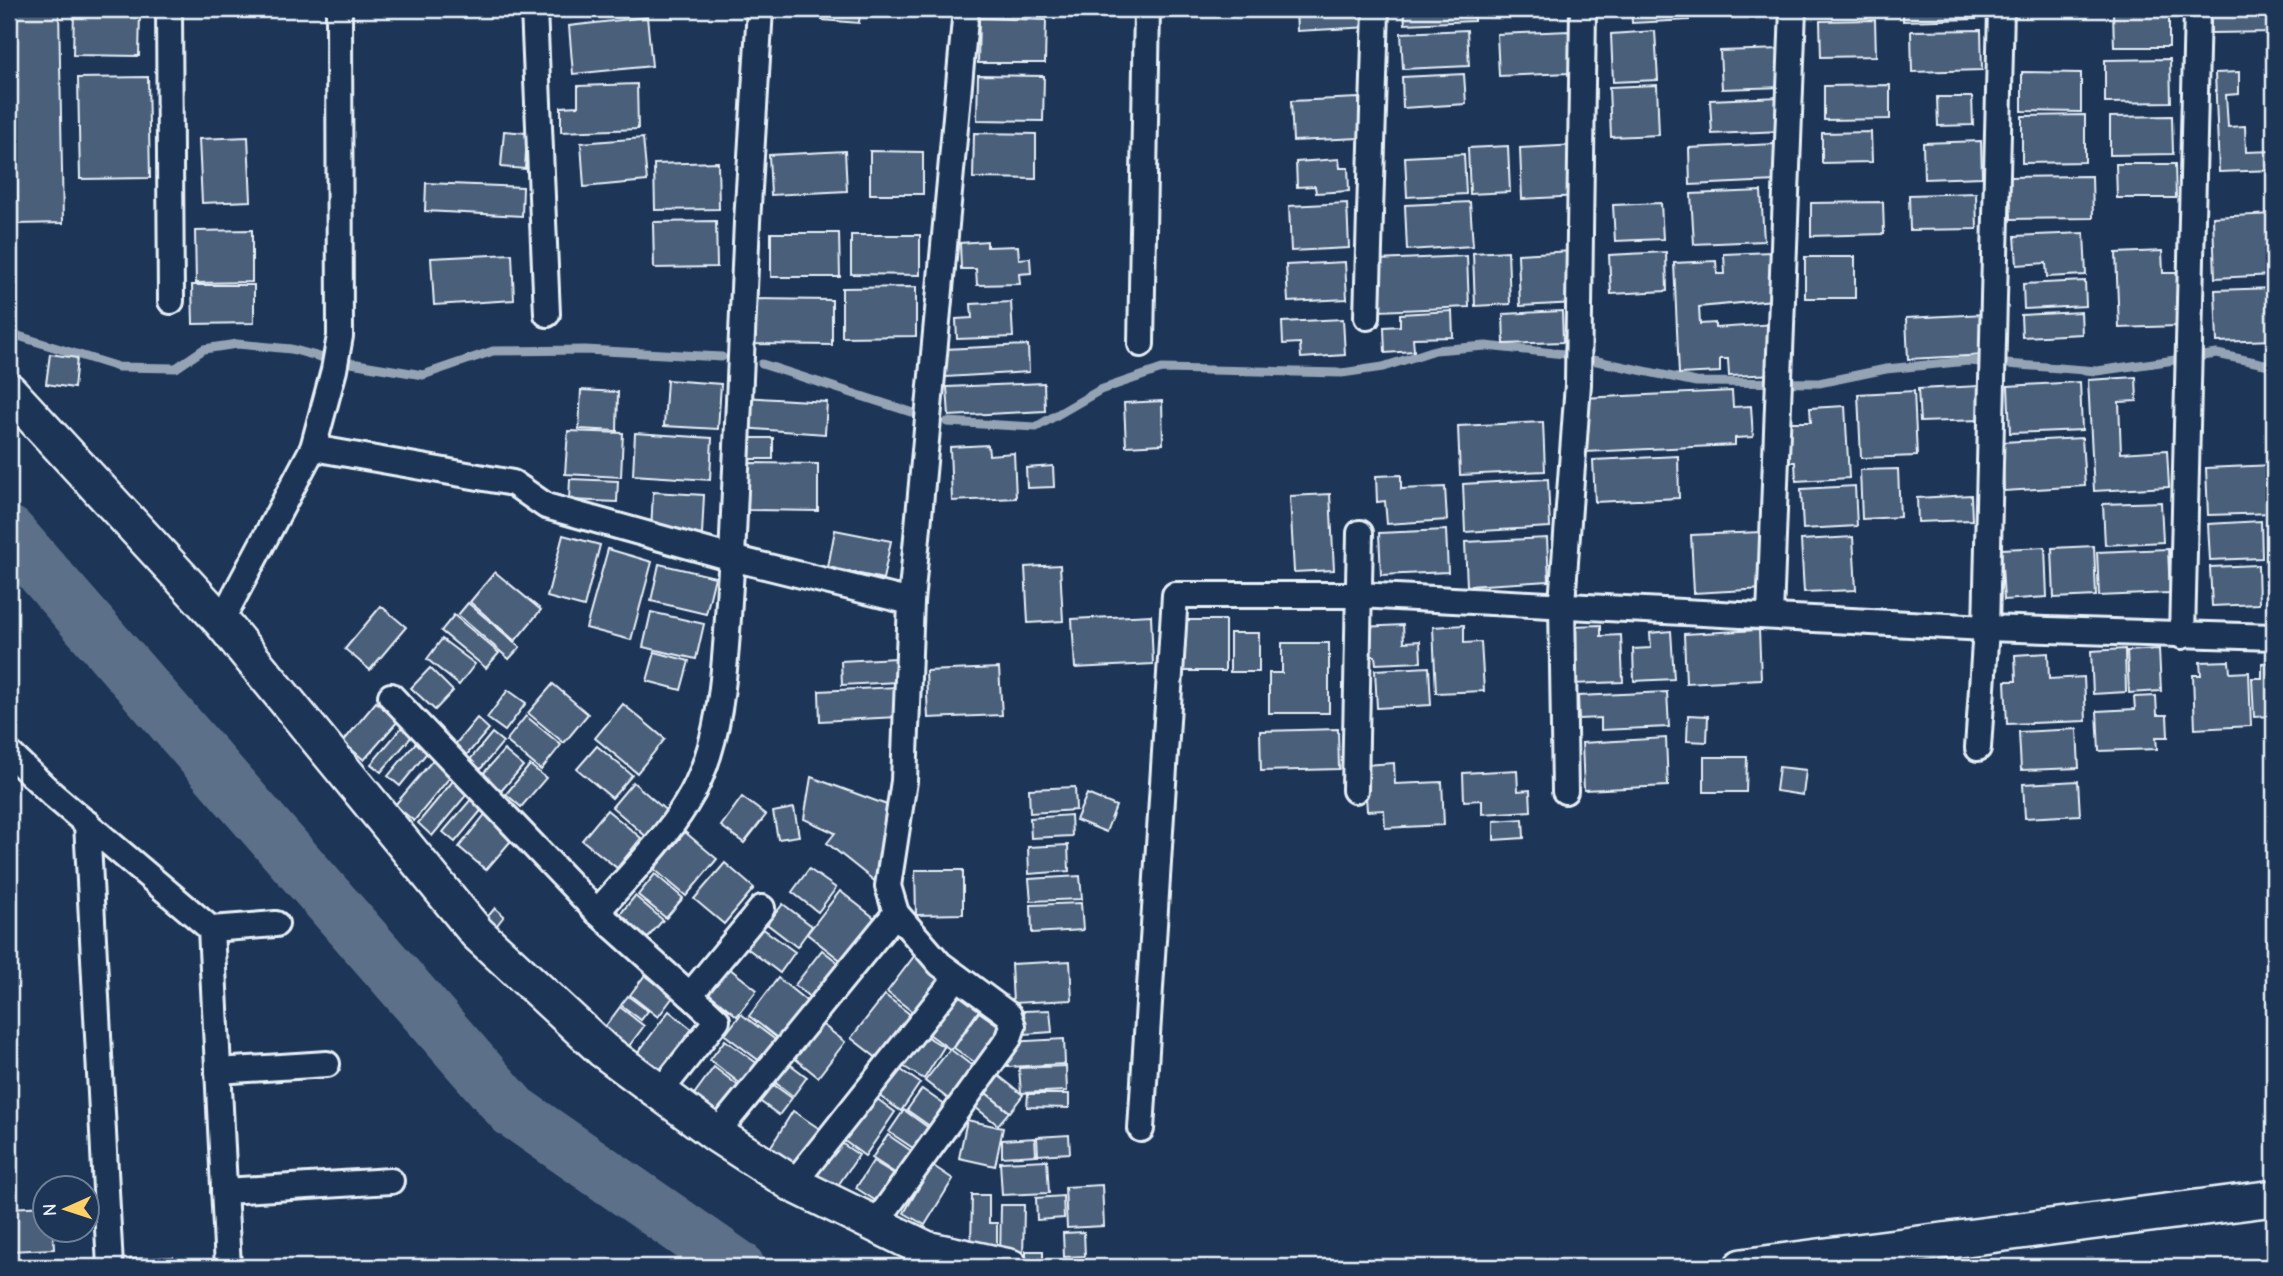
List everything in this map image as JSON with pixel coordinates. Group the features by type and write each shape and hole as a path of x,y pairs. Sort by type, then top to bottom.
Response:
{"street":[{"path":"169,9 171,301"},
{"path":"221,621 313,447 334,370 340,336 339,9"},
{"path":"534,9 547,314"},
{"path":"597,912 676,820 702,775 718,718 732,558 747,222 760,9"},
{"path":"875,1224 1011,1031 1009,1015 940,964 896,913 888,886 904,781 911,602 966,9"},
{"path":"1141,344 1147,9"},
{"path":"1367,317 1376,9"},
{"path":"1565,791 1562,604 1580,342 1583,9"},
{"path":"1770,616 1793,9"},
{"path":"1978,748 1986,628 2001,9"},
{"path":"2182,636 2197,9"},
{"path":"9,391 221,621 477,933 603,1050 716,1134 793,1184 926,1249 1010,1267"},
{"path":"313,447 513,483 547,506 732,558 911,602"},
{"path":"1355,790 1360,533"},
{"path":"1141,1129 1175,594 1358,595 1986,628 2274,637"},
{"path":"391,696 597,912 717,1020 659,1093"},
{"path":"9,753 53,796 211,929 276,924"},
{"path":"87,823 110,1267"},
{"path":"690,995 762,908"},
{"path":"716,1134 896,913"},
{"path":"211,929 228,1267"},
{"path":"793,1184 957,977"},
{"path":"218,1071 327,1064"},
{"path":"224,1191 391,1181"},
{"path":"1742,1267 2274,1198"}],"building":[{"path":"14,9 59,9 63,223 18,224"},
{"path":"577,9 631,9 631,12"},
{"path":"776,9 814,9 814,17 776,14"},
{"path":"822,9 860,9 859,23 822,20"},
{"path":"1296,9 1370,9 1371,27 1297,31"},
{"path":"1404,9 1474,9 1474,21 1405,24"},
{"path":"1631,9 1688,9 1689,20 1632,23"},
{"path":"1903,9 1976,9 1976,19 1903,21"},
{"path":"2211,9 2274,9 2274,32 2211,33"},
{"path":"74,10 140,11 139,56 73,55"},
{"path":"2169,11 2169,47 2114,47 2113,12"},
{"path":"647,17 652,66 573,74 569,26"},
{"path":"979,18 1046,20 1045,63 978,63"},
{"path":"1875,20 1876,56 1821,57 1820,21"},
{"path":"1467,30 1469,66 1403,69 1401,33"},
{"path":"1981,30 1982,70 1912,72 1911,31"},
{"path":"1569,31 1570,73 1499,76 1497,34"},
{"path":"1655,31 1658,80 1613,82 1611,34"},
{"path":"1783,49 1784,87 1722,89 1720,51"},
{"path":"2170,59 2171,102 2105,103 2105,60"},
{"path":"2022,72 2081,73 2081,112 2022,111"},
{"path":"2239,72 2239,94 2226,95 2228,127 2245,126 2246,152 2274,151 2274,170 2219,172 2215,73"},
{"path":"1464,74 1466,104 1403,108 1402,77"},
{"path":"978,75 1044,76 1043,121 977,120"},
{"path":"148,77 150,178 80,179 78,78"},
{"path":"637,84 638,129 561,132 561,107 578,106 578,86"},
{"path":"1657,85 1659,135 1611,137 1609,87"},
{"path":"1890,85 1890,119 1824,120 1824,86"},
{"path":"1780,97 1782,131 1712,134 1710,100"},
{"path":"1937,97 1972,97 1973,125 1938,126"},
{"path":"1359,98 1360,138 1293,141 1291,101"},
{"path":"2085,115 2085,162 2022,163 2022,116"},
{"path":"2172,116 2173,154 2110,155 2110,117"},
{"path":"504,131 527,133 525,169 501,167"},
{"path":"1871,132 1872,162 1822,163 1822,133"},
{"path":"974,133 1036,134 1036,179 973,178"},
{"path":"248,137 251,201 202,203 199,139"},
{"path":"643,138 647,181 584,187 581,143"},
{"path":"1981,141 1982,177 1924,179 1923,143"},
{"path":"1774,144 1776,181 1690,185 1689,148"},
{"path":"1578,145 1580,196 1522,199 1520,148"},
{"path":"1508,146 1510,192 1470,194 1468,148"},
{"path":"845,151 847,191 771,195 769,155"},
{"path":"870,151 923,152 923,194 870,194"},
{"path":"1464,154 1466,194 1407,197 1405,157"},
{"path":"1339,159 1340,168 1348,168 1349,191 1316,193 1315,186 1297,187 1296,162"},
{"path":"718,162 719,209 655,210 654,164"},
{"path":"2116,164 2175,164 2176,198 2117,198"},
{"path":"2092,176 2093,218 2011,219 2010,177"},
{"path":"426,183 523,187 522,216 425,211"},
{"path":"1761,191 1764,241 1694,244 1691,194"},
{"path":"1976,193 1977,229 1910,230 1909,195"},
{"path":"1470,202 1473,246 1407,250 1405,205"},
{"path":"1883,202 1884,234 1811,236 1811,203"},
{"path":"1347,203 1349,248 1291,251 1289,206"},
{"path":"1661,203 1663,239 1615,241 1613,205"},
{"path":"2274,214 2274,275 2215,278 2213,217"},
{"path":"716,221 717,267 654,268 653,222"},
{"path":"252,230 252,282 196,283 195,231"},
{"path":"771,233 839,233 840,277 771,277"},
{"path":"2084,233 2086,275 2047,277 2046,263 2017,265 2015,236"},
{"path":"851,235 920,235 920,275 851,274"},
{"path":"987,241 987,247 1018,246 1019,259 1030,258 1031,273 1019,274 1020,284 977,285 976,269 961,269 960,243"},
{"path":"1508,251 1510,304 1475,306 1473,253"},
{"path":"1573,251 1576,303 1520,306 1518,254"},
{"path":"2162,251 2163,273 2181,273 2182,297 2176,297 2177,326 2119,328 2116,253"},
{"path":"1666,252 1667,291 1611,294 1609,255"},
{"path":"1771,252 1773,300 1699,307 1700,324 1715,323 1715,328 1775,324 1778,374 1729,376 1728,359 1720,359 1720,372 1679,374 1674,263 1716,261 1717,274 1725,274 1724,254"},
{"path":"512,254 514,300 434,305 431,258"},
{"path":"1467,256 1469,307 1379,311 1377,260"},
{"path":"1805,257 1855,257 1855,298 1805,298"},
{"path":"1345,262 1347,299 1288,302 1286,265"},
{"path":"2085,281 2086,306 2024,309 2023,284"},
{"path":"192,285 254,285 254,323 193,324"},
{"path":"916,287 916,336 842,337 842,288"},
{"path":"2274,288 2274,340 2217,342 2215,290"},
{"path":"744,299 832,300 832,345 744,344"},
{"path":"1011,302 1013,337 957,339 956,319 972,318 971,304"},
{"path":"1452,311 1453,337 1413,338 1414,351 1385,353 1384,327 1400,326 1400,314"},
{"path":"1562,311 1563,342 1504,344 1503,314"},
{"path":"2081,312 2082,334 2022,337 2021,315"},
{"path":"1985,314 1987,355 1908,359 1906,318"},
{"path":"1343,319 1345,355 1301,358 1300,343 1283,344 1282,322"},
{"path":"1028,345 1029,372 946,377 945,349"},
{"path":"50,354 77,358 74,388 46,384"},
{"path":"2136,377 2137,401 2119,402 2121,453 2167,450 2169,487 2094,491 2088,380"},
{"path":"667,380 721,384 718,429 664,426"},
{"path":"2080,382 2082,430 2010,433 2008,386"},
{"path":"1044,383 1045,411 949,416 947,387"},
{"path":"1980,386 1981,420 1920,422 1918,389"},
{"path":"581,390 618,392 617,431 579,429"},
{"path":"1732,391 1733,407 1751,406 1753,437 1735,438 1735,445 1585,452 1582,398"},
{"path":"1914,391 1917,456 1861,458 1858,394"},
{"path":"743,397 827,402 825,434 741,428"},
{"path":"1162,401 1163,444 1126,446 1124,403"},
{"path":"1845,406 1849,478 1796,481 1795,462 1788,462 1786,422 1811,422 1810,408"},
{"path":"1543,422 1545,471 1460,475 1458,426"},
{"path":"568,431 623,433 621,477 565,474"},
{"path":"635,433 712,438 710,480 633,475"},
{"path":"744,438 773,438 773,459 744,459"},
{"path":"2082,438 2085,486 2004,491 2002,442"},
{"path":"988,445 989,455 1014,453 1016,498 952,501 950,447"},
{"path":"1678,456 1679,498 1595,502 1593,460"},
{"path":"748,463 818,464 818,511 748,510"},
{"path":"2274,465 2274,513 2208,515 2206,468"},
{"path":"1053,466 1054,487 1027,488 1026,468"},
{"path":"1898,469 1900,517 1862,519 1860,470"},
{"path":"1401,475 1401,489 1445,487 1447,520 1387,524 1385,501 1377,502 1376,476"},
{"path":"570,479 618,481 617,502 569,500"},
{"path":"1548,479 1550,527 1465,532 1463,484"},
{"path":"1855,486 1857,526 1803,529 1801,489"},
{"path":"653,492 704,495 702,535 651,531"},
{"path":"1330,494 1334,570 1294,572 1290,496"},
{"path":"1971,495 1972,520 1918,522 1917,498"},
{"path":"2161,502 2163,542 2105,545 2103,504"},
{"path":"2261,521 2262,558 2210,560 2208,524"},
{"path":"835,530 891,541 883,579 828,567"},
{"path":"1446,530 1448,572 1381,575 1379,533"},
{"path":"1761,532 1764,589 1694,593 1691,535"},
{"path":"563,535 600,545 584,607 547,597"},
{"path":"1853,537 1856,590 1804,592 1801,540"},
{"path":"1547,538 1549,581 1467,586 1465,542"},
{"path":"2094,546 2096,596 2054,598 2052,548"},
{"path":"2045,547 2047,597 2004,600 2001,549"},
{"path":"608,549 652,562 631,640 586,628"},
{"path":"2168,549 2170,593 2099,596 2097,552"},
{"path":"659,564 715,577 706,614 651,601"},
{"path":"1060,565 1063,621 1028,623 1025,567"},
{"path":"2258,565 2259,604 2212,606 2210,567"},
{"path":"495,572 541,610 515,641 470,602"},
{"path":"468,603 520,647 509,659 458,615"},
{"path":"381,606 406,627 370,670 345,649"},
{"path":"651,612 704,624 696,659 643,647"},
{"path":"454,615 499,653 486,668 441,631"},
{"path":"1151,615 1153,664 1075,668 1072,619"},
{"path":"1175,620 1225,620 1225,671 1175,671"},
{"path":"1403,625 1404,642 1420,641 1421,662 1376,664 1375,656 1363,656 1362,627"},
{"path":"1464,625 1464,643 1481,642 1484,691 1436,693 1433,627"},
{"path":"1601,625 1601,636 1621,635 1623,682 1572,684 1570,626"},
{"path":"1759,630 1761,679 1686,683 1684,634"},
{"path":"1671,631 1674,679 1634,681 1633,649 1651,648 1650,633"},
{"path":"1230,633 1259,633 1259,672 1230,672"},
{"path":"442,639 475,664 459,685 427,659"},
{"path":"1282,643 1329,643 1329,713 1269,713 1269,673 1282,673"},
{"path":"2125,649 2126,692 2093,694 2091,651"},
{"path":"2159,649 2161,691 2129,693 2127,651"},
{"path":"655,652 689,661 681,690 647,681"},
{"path":"2048,653 2049,679 2084,677 2086,721 2007,724 2005,681 2016,681 2015,655"},
{"path":"896,658 897,682 842,685 841,661"},
{"path":"2229,661 2230,673 2249,672 2251,726 2195,729 2193,675 2201,675 2200,662"},
{"path":"2274,662 2274,716 2254,717 2252,678 2262,678 2262,663"},
{"path":"1429,667 1431,705 1377,708 1375,670"},
{"path":"430,668 453,691 435,710 411,688"},
{"path":"999,668 1002,715 928,718 926,671"},
{"path":"553,684 588,714 564,743 528,713"},
{"path":"897,687 898,717 820,721 819,691"},
{"path":"508,690 526,703 505,731 487,718"},
{"path":"1667,692 1669,727 1601,730 1601,718 1579,719 1578,696"},
{"path":"2156,696 2157,715 2167,715 2168,737 2156,737 2157,749 2099,751 2097,711 2135,709 2134,697"},
{"path":"376,702 398,721 364,760 343,742"},
{"path":"623,704 665,739 637,773 595,738"},
{"path":"1688,715 1708,716 1707,742 1687,741"},
{"path":"526,716 561,745 541,770 506,741"},
{"path":"477,718 489,729 465,757 453,747"},
{"path":"403,726 413,735 381,772 371,764"},
{"path":"1338,729 1339,769 1261,771 1260,731"},
{"path":"2077,729 2079,768 2021,770 2019,732"},
{"path":"492,733 503,742 479,771 468,762"},
{"path":"1666,738 1668,786 1584,790 1582,743"},
{"path":"418,740 430,749 400,786 388,776"},
{"path":"597,746 632,775 612,798 577,769"},
{"path":"504,750 523,766 501,791 482,775"},
{"path":"437,755 456,770 414,821 395,805"},
{"path":"1704,757 1747,757 1746,792 1704,792"},
{"path":"1394,763 1395,784 1442,782 1444,825 1385,828 1384,810 1367,811 1364,765"},
{"path":"530,765 546,778 521,807 506,794"},
{"path":"1779,767 1806,770 1803,795 1776,791"},
{"path":"1517,770 1518,791 1530,790 1531,811 1482,814 1482,800 1464,801 1463,773"},
{"path":"458,775 473,787 432,836 418,823"},
{"path":"811,777 887,805 887,859 882,887 827,843 835,833 804,819"},
{"path":"2078,781 2080,815 2025,818 2023,784"},
{"path":"633,782 670,814 649,839 612,807"},
{"path":"1075,787 1076,810 1030,813 1029,789"},
{"path":"1087,794 1116,806 1106,832 1076,820"},
{"path":"473,797 484,807 455,842 443,832"},
{"path":"742,797 766,815 744,843 721,826"},
{"path":"794,808 799,836 778,839 773,812"},
{"path":"607,810 641,838 617,868 582,840"},
{"path":"487,812 515,836 486,870 459,847"},
{"path":"1071,815 1072,836 1031,838 1030,818"},
{"path":"1523,819 1524,838 1494,840 1494,821"},
{"path":"685,832 717,859 686,896 654,869"},
{"path":"1068,845 1069,871 1029,874 1028,847"},
{"path":"725,863 754,888 724,924 694,899"},
{"path":"809,869 836,888 818,912 792,892"},
{"path":"915,870 963,870 963,914 916,915"},
{"path":"655,874 683,898 666,918 638,895"},
{"path":"1080,876 1082,899 1031,901 1029,879"},
{"path":"840,891 881,923 848,966 807,934"},
{"path":"635,896 663,920 644,942 617,918"},
{"path":"1081,903 1083,930 1032,933 1031,905"},
{"path":"783,904 812,926 797,947 767,924"},
{"path":"495,908 504,916 494,929 484,921"},
{"path":"762,928 795,952 780,973 747,948"},
{"path":"822,950 840,964 812,999 795,985"},
{"path":"918,951 949,975 918,1016 887,992"},
{"path":"1070,961 1072,1000 1013,1003 1011,964"},
{"path":"725,965 757,990 737,1016 706,991"},
{"path":"645,975 673,997 658,1017 630,995"},
{"path":"778,978 809,1003 780,1040 749,1016"},
{"path":"957,979 986,1000 951,1050 922,1029"},
{"path":"885,995 916,1019 882,1062 851,1038"},
{"path":"628,996 648,1011 641,1020 621,1005"},
{"path":"620,1007 644,1026 629,1046 605,1027"},
{"path":"1050,1010 1052,1032 1025,1034 1024,1011"},
{"path":"669,1011 698,1034 665,1076 637,1054"},
{"path":"979,1012 1005,1030 980,1066 954,1048"},
{"path":"741,1014 781,1044 765,1065 725,1035"},
{"path":"814,1018 845,1042 818,1077 787,1052"},
{"path":"916,1030 944,1047 924,1079 896,1062"},
{"path":"1064,1039 1065,1064 1008,1067 1007,1042"},
{"path":"725,1040 758,1064 742,1085 710,1060"},
{"path":"950,1049 979,1071 955,1104 925,1081"},
{"path":"783,1059 807,1077 793,1096 769,1078"},
{"path":"891,1063 920,1083 901,1111 872,1091"},
{"path":"1066,1066 1067,1091 1021,1093 1019,1068"},
{"path":"714,1067 740,1087 718,1117 692,1097"},
{"path":"999,1076 1023,1095 1010,1112 986,1093"},
{"path":"767,1080 792,1098 779,1115 754,1097"},
{"path":"922,1089 949,1108 934,1129 907,1110"},
{"path":"869,1093 895,1112 865,1156 839,1137"},
{"path":"986,1093 1009,1112 998,1125 975,1107"},
{"path":"1028,1094 1069,1094 1069,1108 1027,1107"},
{"path":"904,1110 933,1131 919,1152 889,1132"},
{"path":"793,1111 823,1131 798,1171 765,1156"},
{"path":"967,1120 1003,1128 995,1166 959,1158"},
{"path":"888,1135 916,1154 901,1177 872,1158"},
{"path":"1069,1135 1070,1153 1038,1155 1037,1137"},
{"path":"834,1138 859,1155 834,1191 809,1173"},
{"path":"1035,1138 1036,1155 1002,1157 1002,1140"},
{"path":"1047,1160 1049,1193 1002,1195 1000,1162"},
{"path":"873,1161 901,1178 884,1206 856,1188"},
{"path":"932,1165 953,1179 925,1225 904,1213"},
{"path":"1102,1185 1104,1226 1067,1228 1065,1187"},
{"path":"972,1195 989,1195 989,1223 997,1223 997,1248 971,1248"},
{"path":"1063,1196 1064,1218 1037,1220 1036,1198"},
{"path":"1001,1205 1024,1205 1023,1262 1000,1261"},
{"path":"32,1207 32,1244 54,1244 54,1249 9,1251 9,1208"},
{"path":"1084,1232 1085,1256 1064,1257 1063,1233"},
{"path":"1026,1251 1043,1251 1043,1267 1026,1267"},
{"path":"173,1257 173,1267 130,1267 130,1259"}],"waterway":[{"path":"9,333 118,367 176,368 204,349 237,344 291,349 320,357"},
{"path":"947,422 1036,427 1100,390 1162,369 1342,373 1383,367 1435,350 1486,346 1564,354 1696,382 1819,383 1886,369 1968,361 2097,371 2217,354 2274,366"},
{"path":"351,363 423,375 493,351 585,350 722,357"},
{"path":"762,364 917,414"},
{"path":"9,533 513,1111 738,1267"}]}
